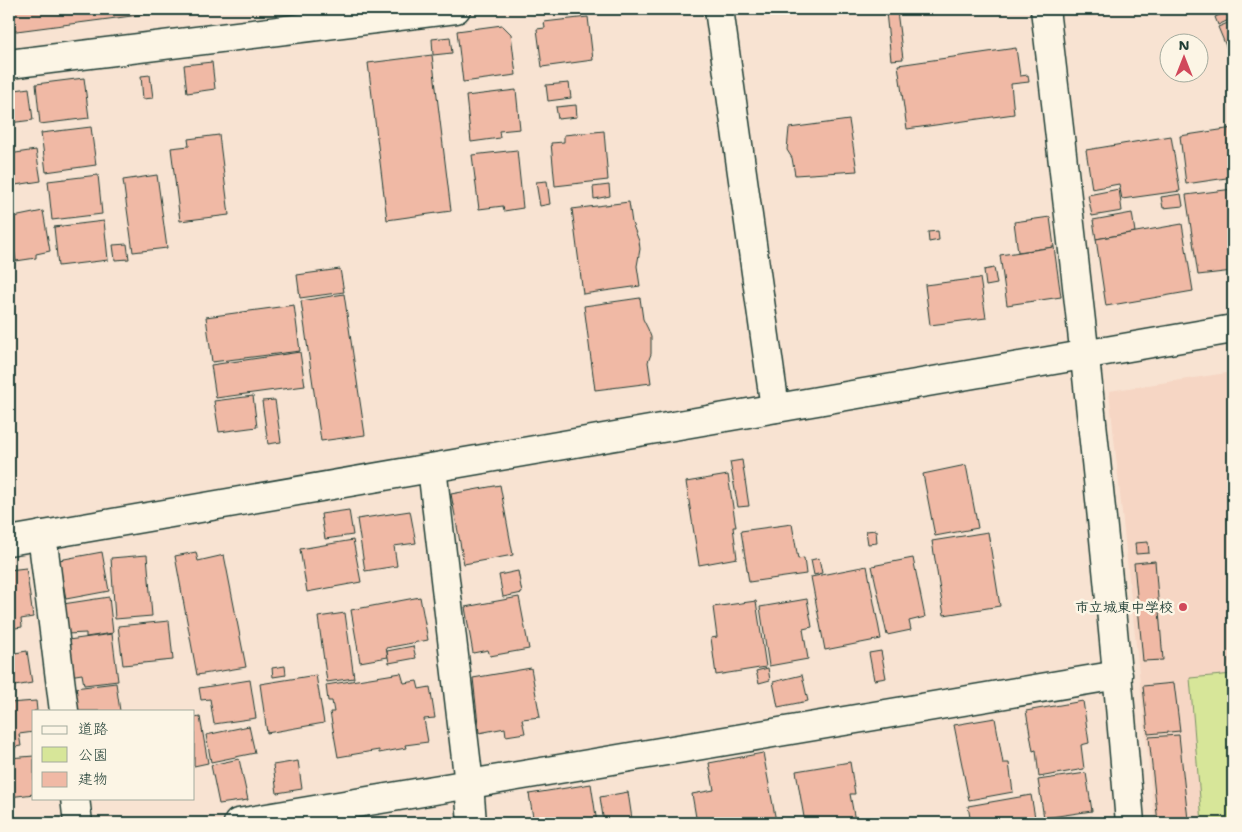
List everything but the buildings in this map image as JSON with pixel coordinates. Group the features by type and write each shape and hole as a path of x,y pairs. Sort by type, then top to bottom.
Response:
{"street":[{"path":"9,64 456,9"},
{"path":"719,9 775,408"},
{"path":"1045,9 1085,354 1118,675 1130,823"},
{"path":"9,541 1233,329"},
{"path":"432,468 472,823"},
{"path":"42,535 64,710"},
{"path":"238,823 1118,675"},
{"path":"75,800 78,823"}],"shaded area":[{"name":"市立城東中学校","path":"1233,372 1233,823 1155,823 1109,391"}],"green space":[{"path":"1233,674 1233,823 1202,823 1190,678"}],"place":[{"name":"市立城東中学校","path":"1183,607"}]}
